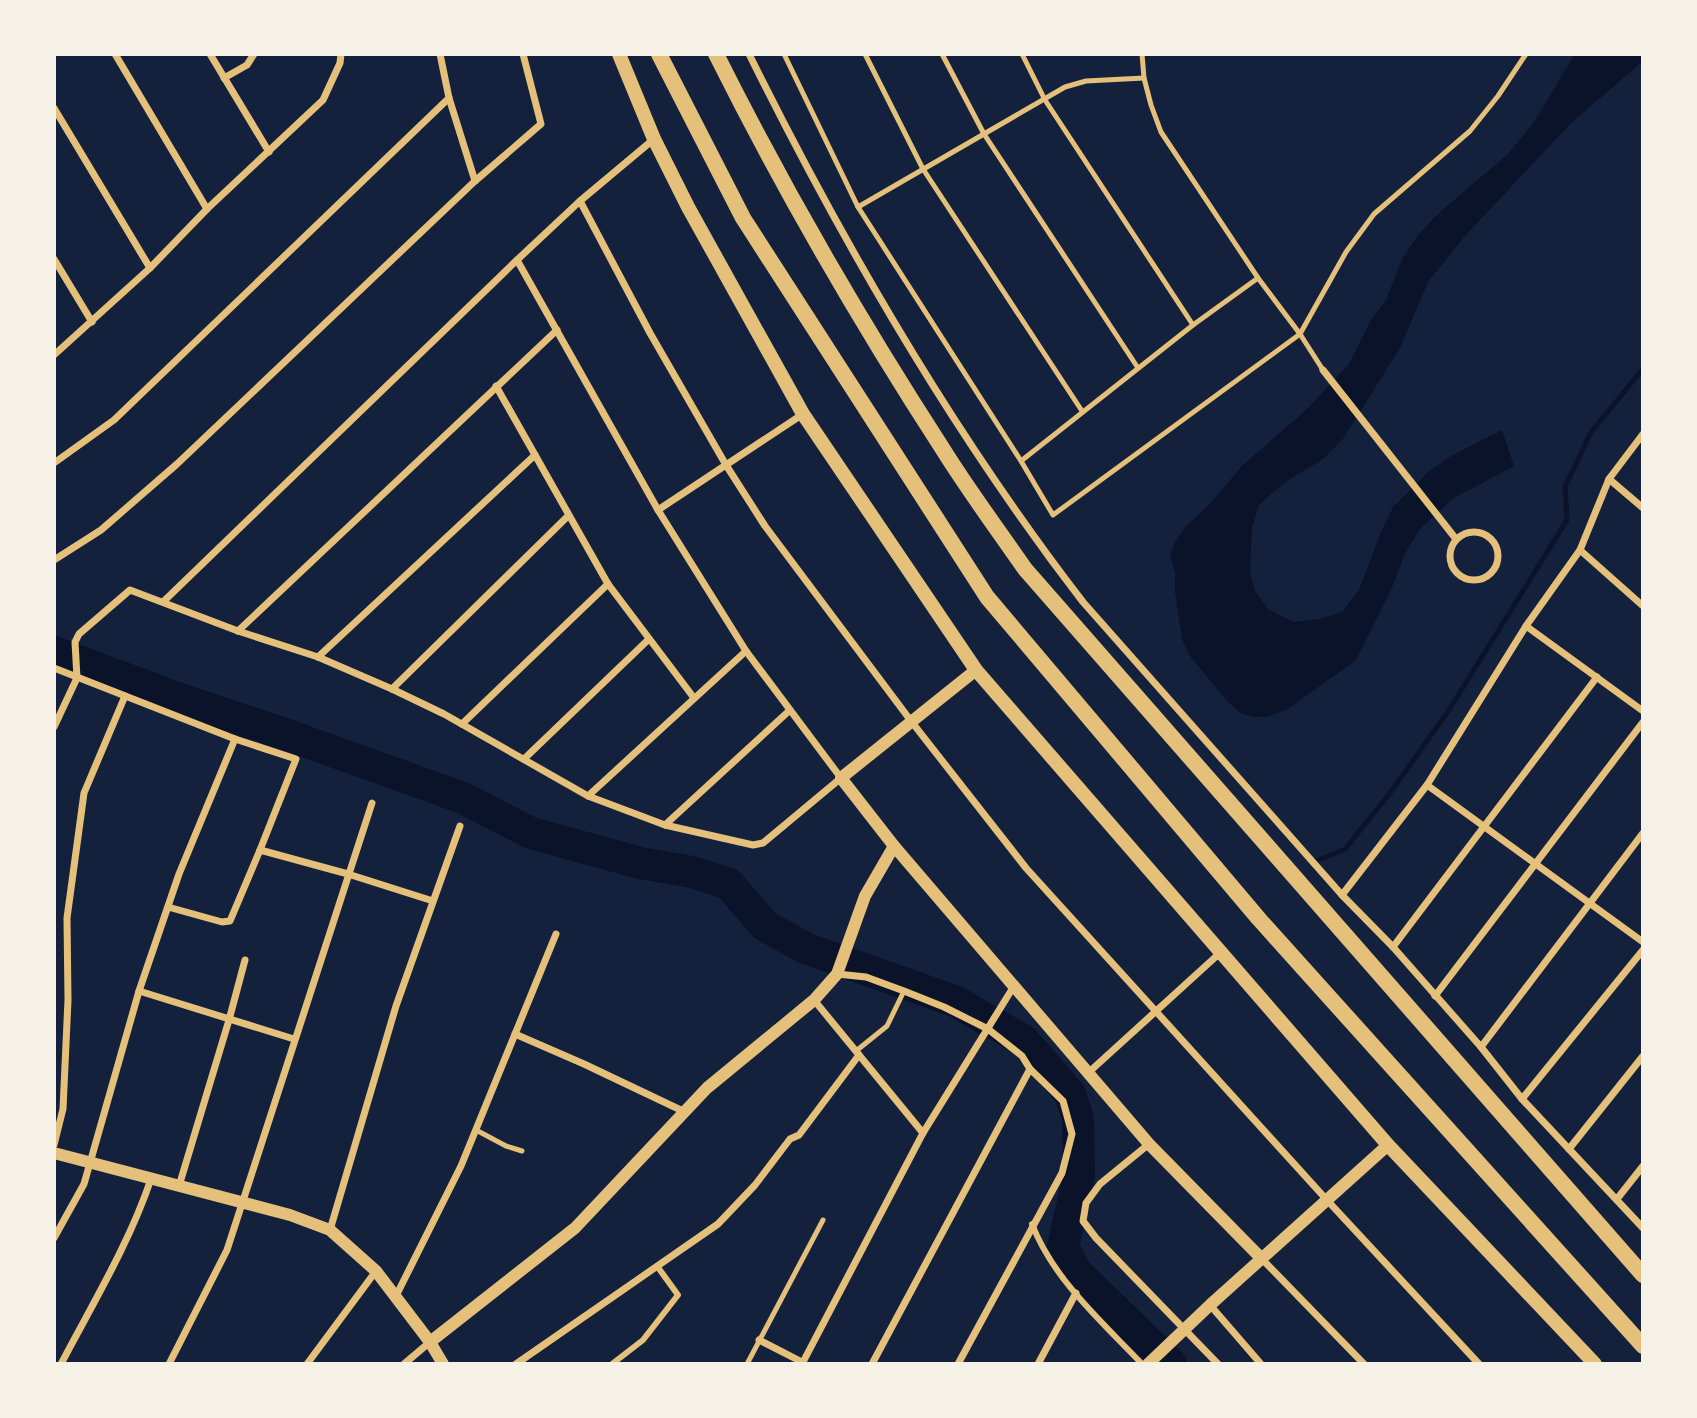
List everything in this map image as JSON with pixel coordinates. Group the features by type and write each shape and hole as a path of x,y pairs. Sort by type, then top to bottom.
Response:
{"main road":[{"path":"619,54 654,139 798,417 976,670 1388,1144 1595,1364"},
{"path":"659,54 743,218 987,597 1259,919 1643,1346"},
{"path":"716,54 792,198 869,328 944,452 1025,569 1643,1275"}],"street":[{"path":"115,54 207,209"},
{"path":"210,54 269,152"},
{"path":"224,78 247,65 254,54"},
{"path":"54,355 150,268 207,209 323,100 340,63 341,54"},
{"path":"440,54 449,98 475,181"},
{"path":"54,560 101,530 177,464 475,181 541,124 523,54"},
{"path":"749,54 815,181 896,326 939,398 1044,552 1083,602 1342,895 1392,947 1522,1099 1643,1228"},
{"path":"54,463 114,420 449,98"},
{"path":"54,108 150,268"},
{"path":"164,601 517,260 580,201 654,139"},
{"path":"580,201 650,333 726,465 765,526 911,721 1026,868 1479,1364"},
{"path":"54,259 92,322"},
{"path":"517,260 659,510 746,651 841,778 894,846 1149,1144 1364,1364"},
{"path":"238,631 557,330"},
{"path":"1323,370 1454,536"},
{"path":"496,386 608,584 694,698"},
{"path":"659,510 798,417"},
{"path":"1342,895 1427,785 1526,626 1580,550 1609,479 1643,434"},
{"path":"318,657 535,455"},
{"path":"1609,479 1643,508"},
{"path":"392,689 568,516"},
{"path":"1478,532 1491,539 1498,552 1491,573 1477,580 1463,578 1457,573 1450,560 1454,536 1478,532"},
{"path":"1580,550 1643,606"},
{"path":"462,724 608,584"},
{"path":"54,727 78,678 75,642 79,634 130,590 238,631 318,657 392,689 462,724 588,796 665,825 753,845 763,843 976,670"},
{"path":"1526,626 1643,711"},
{"path":"524,759 649,639"},
{"path":"588,796 746,651"},
{"path":"54,668 235,739 296,759 230,921 222,922 168,907"},
{"path":"1392,947 1597,677"},
{"path":"54,1145 62,1109 68,1000 67,918 84,793 125,696"},
{"path":"665,825 790,710"},
{"path":"1435,996 1643,722"},
{"path":"54,1238 84,1184 139,991 168,907 235,739"},
{"path":"1427,785 1643,942"},
{"path":"169,1364 227,1250 372,803"},
{"path":"330,1230 396,1006 460,826"},
{"path":"1480,1047 1643,833"},
{"path":"404,1364 575,1228 707,1088 814,1000 838,971 865,895 894,846"},
{"path":"260,850 433,901"},
{"path":"396,1296 461,1167 556,934"},
{"path":"1522,1099 1643,950"},
{"path":"1088,1073 1221,952"},
{"path":"179,1186 245,960"},
{"path":"838,971 866,977 904,991 988,1029 1022,1056 1030,1069 1063,1101 1072,1134 1062,1173 958,1364"},
{"path":"759,1340 802,1363 923,1133 1014,986"},
{"path":"139,991 294,1039"},
{"path":"814,1000 923,1133"},
{"path":"515,1034 685,1112"},
{"path":"516,1364 718,1224 755,1185 790,1139 799,1135 858,1053"},
{"path":"1569,1149 1643,1056"},
{"path":"872,1364 1030,1069"},
{"path":"1149,1144 1100,1184 1086,1203 1083,1221 1180,1335 1219,1364"},
{"path":"1153,1360 1210,1304 1388,1144"},
{"path":"54,1153 243,1202 330,1230 376,1271 430,1342 443,1364"},
{"path":"1617,1199 1643,1166"},
{"path":"61,1364 117,1259 141,1208 150,1179"},
{"path":"1032,1224 1047,1255 1076,1293 1142,1364"},
{"path":"612,1364 643,1340 677,1295 657,1266"},
{"path":"307,1364 376,1271"},
{"path":"1038,1364 1076,1293"},
{"path":"1210,1304 1261,1364"}],"lane":[{"path":"784,54 858,207 1053,515 1300,334 1346,252 1374,214 1470,131 1526,54"},
{"path":"865,54 923,169 1082,411"},
{"path":"942,54 984,134 1138,368"},
{"path":"1022,54 1045,100 1193,325"},
{"path":"1142,54 1144,78 1161,132 1323,370"},
{"path":"858,207 1065,88 1086,81 1144,78"},
{"path":"1021,461 1193,325 1258,278"},
{"path":"858,1053 887,1026 904,991"},
{"path":"476,1130 522,1151"},
{"path":"747,1364 823,1220"}],"water":[{"path":"1575,54 1643,54 1643,61 1570,124 1465,236 1428,282 1400,348 1343,439 1323,459 1284,483 1259,505 1252,528 1250,572 1255,591 1269,610 1294,622 1319,619 1342,612 1359,590 1393,507 1429,471 1451,456 1502,430 1514,466 1452,499 1420,529 1405,554 1391,590 1356,660 1288,709 1267,717 1240,713 1190,656 1182,639 1175,573 1170,556 1174,544 1187,525 1209,505 1242,466 1307,409 1349,364 1371,320 1386,300 1402,259 1419,234 1439,213 1508,154 1534,122"}],"waterway":[{"path":"1314,862 1345,849 1390,793 1449,710 1567,520 1565,487 1591,432 1643,369"},
{"path":"54,652 463,798 531,833 640,863 692,872 729,884 764,925 805,948 957,1002 989,1021"},
{"path":"992,1022 1024,1041 1070,1094 1078,1118 1079,1176 1063,1247 1076,1272 1171,1364"}]}
